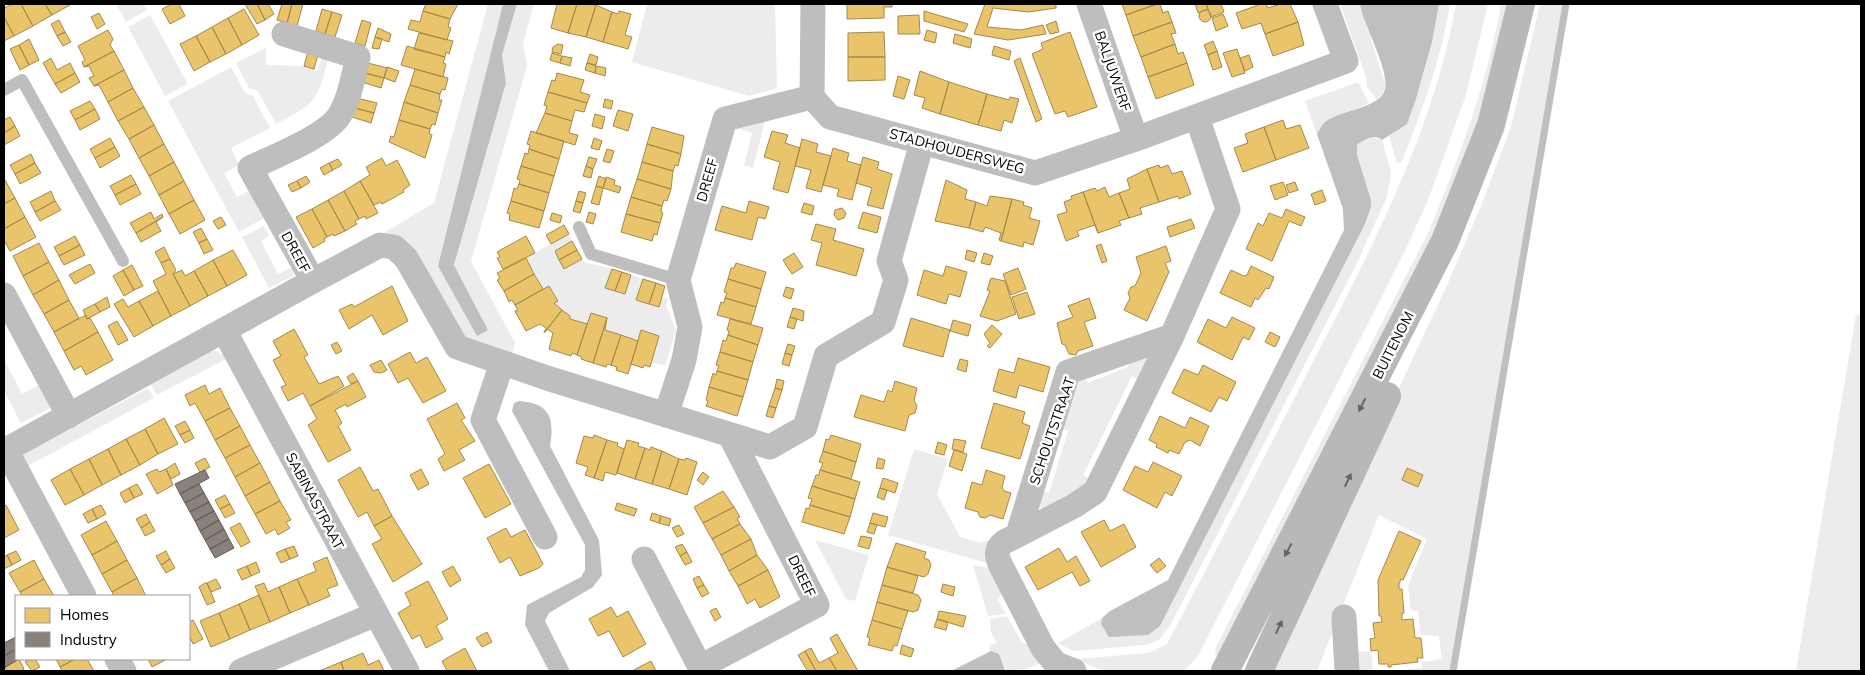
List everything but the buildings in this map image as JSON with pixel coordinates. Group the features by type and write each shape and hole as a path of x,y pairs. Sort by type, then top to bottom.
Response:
{"main road":[{"name":"BUITENOM","path":"1225,671 1445,242 1491,124 1521,4"},
{"name":"BUITENOM","path":"1259,671 1457,245 1502,129 1532,4"}],"street":[{"path":"812,4 812,97"},
{"name":"BALJUWERF","path":"1089,4 1136,139"},
{"name":"STADHOUDERSWEG","path":"812,97 830,117 1035,173 1136,139 1346,61 1325,4"},
{"name":"DREEF","path":"284,34 358,57 347,99 339,116 328,128 250,168 312,282 380,245 394,247 406,258 457,347 730,435 817,606 700,667 644,560"},
{"name":"DREEF","path":"678,280 724,119 812,97"},
{"path":"1074,671 1056,664 1043,648 998,560 998,546 1087,499 1095,492 1172,336 1228,209 1197,117"},
{"path":"730,435 770,447 805,427 826,356 883,322 896,280 888,261 922,142"},
{"path":"666,414 684,360 690,327 678,280"},
{"path":"83,595 5,450 312,282"},
{"path":"4,294 69,416"},
{"name":"SABINASTRAAT","path":"224,330 407,671"},
{"name":"SCHOUTSTRAAT","path":"1018,534 1068,372 1172,336"},
{"path":"502,363 484,420 545,537"},
{"path":"241,671 376,614"},
{"path":"1344,617 1347,671"},
{"path":"118,660 124,671"}],"lane":[{"path":"4,90 22,80 123,261"},
{"path":"579,227 591,254 678,280"}],"shaded area":[{"path":"116,4 143,4 147,10 126,22"},
{"path":"488,4 503,4 438,266 477,335 488,330 454,265 506,83 502,55 517,4 534,4 523,43 527,66 471,261 515,343 511,358 462,336 377,237 434,203"},
{"path":"503,4 517,4 502,55 506,83 454,265 488,330 477,336 438,266"},
{"path":"647,4 775,4 777,88 749,96 632,62"},
{"path":"1340,4 1360,4 1385,84 1384,91 1377,100 1367,87 1366,77"},
{"path":"1360,4 1439,4 1432,42 1407,124 1382,140 1373,137 1357,145 1357,155 1371,200 1371,207 1365,224 1160,626 1148,635 1109,637 1101,624 1102,618 1110,611 1168,580 1344,230 1343,209 1317,134 1322,125 1329,119 1375,101 1382,96 1385,89 1380,59"},
{"path":"1439,4 1450,4 1442,45 1416,124 1401,163 1397,163 1389,136 1395,130 1407,124 1426,65"},
{"path":"1456,4 1488,4 1465,98 1428,200 1405,251 1198,656 1184,671 1104,671 1075,659 1149,653 1167,644 1337,316 1399,186 1433,97 1446,51"},
{"path":"1501,4 1513,4 1463,177 1218,657 1215,654 1216,647 1429,231 1451,176 1480,91"},
{"path":"1540,4 1566,4 1453,671 1391,671 1422,668 1422,662 1442,659 1439,636 1421,635 1418,611 1411,610 1408,585 1427,539 1379,515 1317,671 1267,671 1448,283 1481,206 1511,127"},
{"path":"150,15 188,84 165,96 128,27"},
{"path":"266,48 266,65 304,66 318,70 322,58 328,60 317,94 313,100 307,106 276,124 258,91 249,88 236,63"},
{"path":"231,67 245,93 253,96 270,128 231,148 239,165 224,173 237,197 253,189 268,216 239,232 168,101"},
{"path":"1358,82 1369,103 1323,124 1317,134 1305,101"},
{"path":"766,117 753,168 744,165 752,133 737,128"},
{"path":"1374,137 1382,140 1391,172 1387,197 1356,265 1170,626 1159,640 1145,645 1073,651 1059,644 1102,618 1101,624 1160,626 1365,224 1371,207 1371,200 1357,155 1357,145 1364,140"},
{"path":"264,226 269,236 261,241 278,274 295,266 293,276 269,288 242,237"},
{"path":"569,234 572,241 555,251 564,269 582,259 584,262 612,269 606,288 624,294 631,275 643,279 636,300 658,307 662,297 668,299 666,305 676,331 665,366 651,362 659,336 641,331 638,341 605,330 608,319 591,313 587,325 570,319 570,316 554,303 558,301 550,286 543,289 526,258"},
{"path":"1856,315 1861,316 1861,671 1796,671"},
{"path":"211,351 216,351 228,358 157,395 151,385"},
{"path":"1148,357 1138,379 1132,376 1083,475 1090,479 1087,485 1042,509 1039,505 1042,491 1049,493 1068,431 1061,428 1075,381 1084,375 1088,383 1128,367 1127,360"},
{"path":"4,359 22,394 41,384 52,407 21,423 4,391"},
{"path":"148,388 154,398 26,467 20,456"},
{"path":"519,401 537,405 548,413 551,427 550,446 599,540 602,575 593,587 549,613 545,621 570,671 549,671 525,625 527,605 581,577 585,570 585,545 512,411 514,403"},
{"path":"914,449 948,459 937,494 960,537 981,543 989,540 986,547 987,563 888,535"},
{"path":"815,540 869,555 855,601 846,599"},
{"path":"973,565 991,568 1003,592 998,600 1006,614 988,616"},
{"path":"1007,616 1022,643 1033,646 1041,663 1020,671 1005,671 991,651 989,652 990,645 997,643 991,632 990,619"},
{"path":"991,651 999,654 1005,671 951,671"},
{"path":"1371,651 1373,671 1357,671 1356,652"}],"waterway":[{"path":"1453,671 1566,4"}]}
